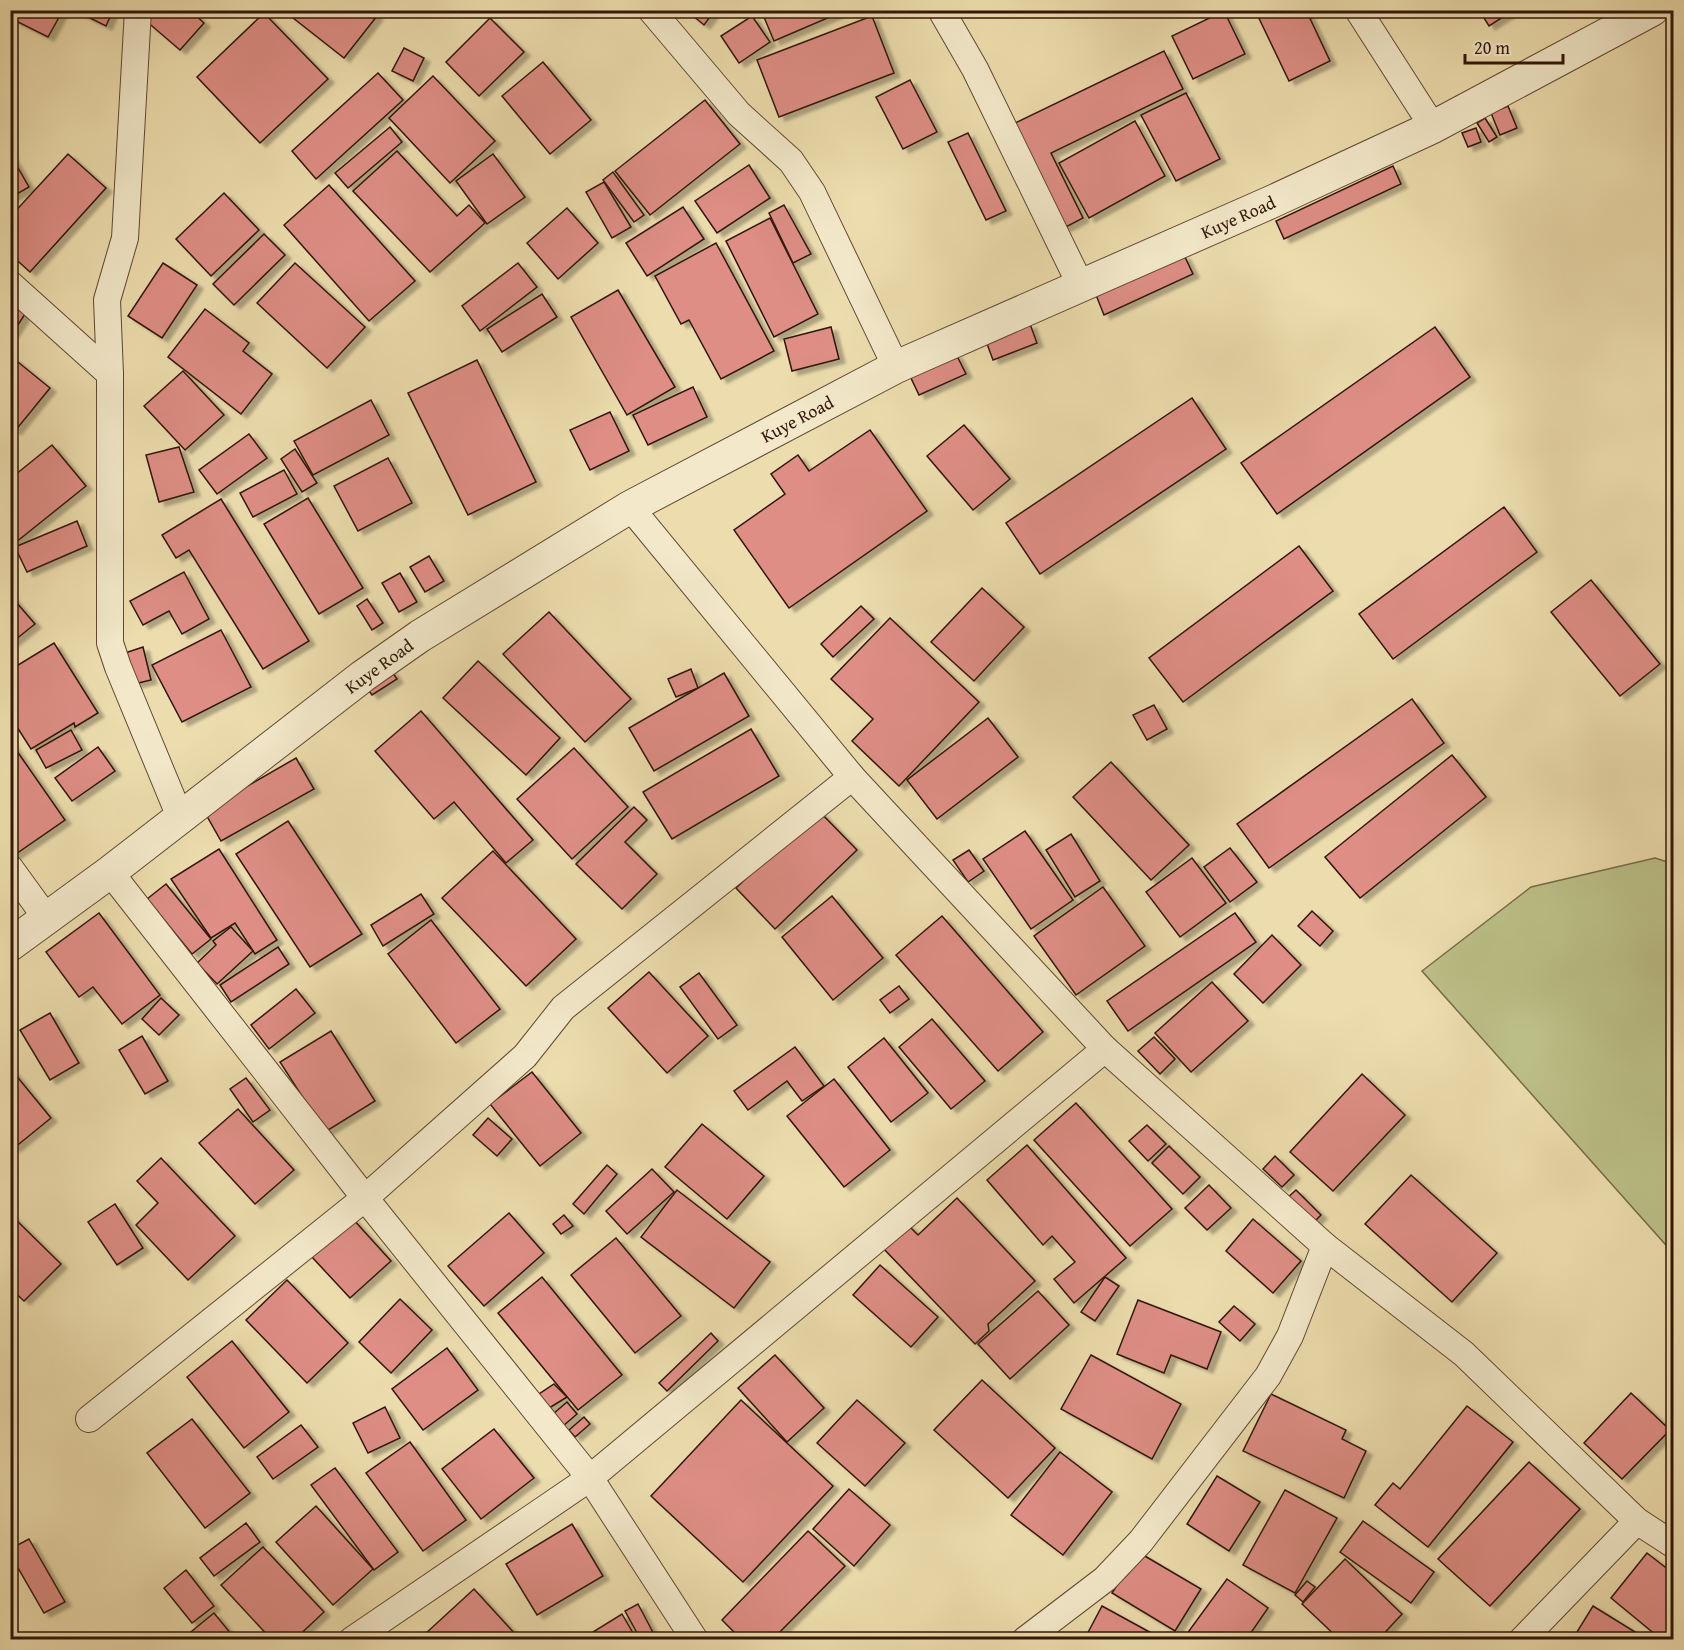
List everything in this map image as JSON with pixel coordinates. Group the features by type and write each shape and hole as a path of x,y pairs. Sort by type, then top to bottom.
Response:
{"street":[{"path":"138,10 125,238 107,300 110,374 110,643 180,817"},
{"path":"651,10 739,114 791,161 807,184 896,367"},
{"path":"941,10 975,69 1081,286"},
{"path":"1358,10 1433,127"},
{"name":"Kuye Road","path":"10,945 110,872 363,676 420,636 630,507 896,367 1269,203 1433,127 1652,10"},
{"path":"10,284 110,374"},
{"path":"630,507 852,777 1105,1049 1325,1246 1464,1354 1637,1521 1674,1545"},
{"path":"89,1419 365,1198 525,1056 563,1008 852,777"},
{"path":"10,868 47,919"},
{"path":"110,872 365,1198 590,1478 695,1640"},
{"path":"352,1640 590,1478 1105,1049"},
{"path":"1025,1640 1105,1579 1141,1540 1268,1376 1290,1336 1325,1246"},
{"path":"1522,1640 1637,1521"}],"green space":[{"path":"1655,858 1674,864 1673,1253 1422,971 1531,887"}],"building":[{"path":"10,10 63,10 48,37 10,18"},
{"path":"74,10 113,10 106,26"},
{"path":"141,10 190,10 204,23 180,50 138,14"},
{"path":"283,10 370,10 377,16 344,58"},
{"path":"686,10 715,10 704,25"},
{"path":"761,10 846,10 774,41"},
{"path":"1255,10 1306,10 1330,61 1289,81"},
{"path":"1479,10 1514,10 1489,26"},
{"path":"1224,11 1245,54 1193,79 1172,36"},
{"path":"264,13 328,79 260,143 197,77"},
{"path":"752,16 770,42 739,63 721,36"},
{"path":"872,16 894,73 779,117 757,60"},
{"path":"490,18 524,52 479,96 446,62"},
{"path":"404,48 424,58 413,81 392,71"},
{"path":"1164,51 1183,89 1051,153 1083,218 1064,228 1013,124"},
{"path":"543,62 591,120 550,154 502,96"},
{"path":"378,73 403,100 316,179 292,151"},
{"path":"433,76 495,141 450,183 389,118"},
{"path":"910,80 937,132 903,149 876,97"},
{"path":"1186,93 1220,159 1176,181 1141,115"},
{"path":"705,100 740,144 650,215 615,171"},
{"path":"1508,106 1517,128 1500,135 1491,113"},
{"path":"1485,118 1497,137 1489,142 1477,123"},
{"path":"1135,121 1165,176 1089,218 1059,163"},
{"path":"390,127 402,142 348,188 335,173"},
{"path":"1476,128 1481,142 1468,147 1462,133"},
{"path":"968,133 1006,211 986,220 948,142"},
{"path":"397,151 457,216 469,205 485,223 430,272 353,191"},
{"path":"10,154 29,187 10,198"},
{"path":"68,154 106,188 30,272 10,254 10,217"},
{"path":"493,154 525,197 487,224 456,181"},
{"path":"749,165 770,198 717,233 695,201"},
{"path":"1393,166 1401,184 1284,239 1276,221"},
{"path":"613,172 644,215 634,222 603,180"},
{"path":"604,182 631,227 612,238 586,192"},
{"path":"329,185 415,281 369,321 284,225"},
{"path":"224,193 259,230 211,276 176,239"},
{"path":"784,205 811,254 793,263 769,213"},
{"path":"683,207 704,239 647,276 626,243"},
{"path":"567,208 598,243 558,279 527,243"},
{"path":"770,218 818,314 774,337 726,241"},
{"path":"264,234 285,255 234,305 213,284"},
{"path":"716,243 774,351 721,379 689,320 681,324 655,276"},
{"path":"1184,255 1193,274 1104,315 1096,295"},
{"path":"163,263 197,285 162,338 128,316"},
{"path":"295,263 365,327 327,368 257,303"},
{"path":"518,263 537,287 480,331 462,306"},
{"path":"618,290 675,387 627,415 571,317"},
{"path":"542,294 557,317 502,352 487,329"},
{"path":"10,301 27,311 12,334 10,333"},
{"path":"205,309 249,343 243,351 272,374 241,414 168,357"},
{"path":"1030,324 1037,343 993,360 986,341"},
{"path":"831,327 839,359 792,371 784,339"},
{"path":"1435,327 1470,377 1277,514 1241,463"},
{"path":"956,354 966,374 919,395 910,376"},
{"path":"13,358 50,388 15,431 10,427 10,361"},
{"path":"477,360 536,482 468,515 408,393"},
{"path":"183,371 224,415 185,450 144,406"},
{"path":"693,387 707,417 648,445 633,415"},
{"path":"1192,398 1226,449 1040,574 1006,523"},
{"path":"371,400 389,435 313,475 294,441"},
{"path":"610,412 629,451 590,470 570,430"},
{"path":"964,425 1010,479 973,510 927,456"},
{"path":"870,430 927,511 789,608 734,530 785,494 771,474 798,455 809,471"},
{"path":"249,434 267,458 217,494 199,470"},
{"path":"52,445 86,486 10,547 10,479"},
{"path":"179,447 194,492 159,502 146,455"},
{"path":"295,449 317,483 302,492 281,459"},
{"path":"388,458 412,503 358,531 334,486"},
{"path":"284,470 297,494 253,517 240,493"},
{"path":"308,498 363,588 319,614 264,524"},
{"path":"221,499 309,641 263,669 189,550 176,558 162,535"},
{"path":"1504,507 1537,552 1393,659 1359,614"},
{"path":"77,521 87,546 27,572 15,547"},
{"path":"1299,546 1333,591 1183,702 1149,658"},
{"path":"429,556 444,581 425,592 410,567"},
{"path":"184,572 209,619 182,634 169,611 143,625 130,601"},
{"path":"400,573 417,602 399,612 382,583"},
{"path":"1591,580 1660,664 1620,696 1551,612"},
{"path":"982,588 1024,627 974,681 931,642"},
{"path":"10,595 35,624 10,644"},
{"path":"367,599 383,623 372,630 357,606"},
{"path":"861,606 874,619 833,657 821,644"},
{"path":"549,612 631,699 585,742 503,654"},
{"path":"890,618 979,702 899,786 852,741 873,719 831,679"},
{"path":"221,630 251,687 182,722 152,665"},
{"path":"54,643 98,713 75,727 74,723 31,749 10,716 10,670"},
{"path":"143,647 151,680 134,684 125,653"},
{"path":"478,661 560,738 526,775 443,698"},
{"path":"691,669 698,688 676,697 668,679"},
{"path":"391,670 397,679 372,695 366,687"},
{"path":"724,673 749,716 654,771 629,728"},
{"path":"1412,699 1444,743 1269,868 1237,824"},
{"path":"1154,705 1167,729 1147,740 1133,715"},
{"path":"421,711 533,840 506,863 454,802 434,819 375,751"},
{"path":"988,718 1018,757 937,819 907,780"},
{"path":"751,729 779,776 672,839 643,792"},
{"path":"71,730 82,750 46,768 36,750"},
{"path":"12,744 65,820 13,856 10,852"},
{"path":"98,747 115,771 72,801 55,778"},
{"path":"574,748 628,807 572,859 517,799"},
{"path":"1452,755 1486,797 1360,898 1325,857"},
{"path":"296,758 314,789 221,841 204,811"},
{"path":"1111,762 1189,845 1151,880 1073,797"},
{"path":"634,807 647,820 625,842 657,874 622,909 576,864"},
{"path":"818,810 857,850 775,929 736,888"},
{"path":"288,821 362,934 310,967 236,854"},
{"path":"1025,831 1073,900 1031,929 983,859"},
{"path":"1071,834 1100,881 1075,897 1046,850"},
{"path":"1230,848 1257,882 1230,902 1204,867"},
{"path":"219,849 277,940 255,954 235,923 211,938 171,879"},
{"path":"969,850 984,871 968,882 953,860"},
{"path":"493,851 576,939 526,986 442,898"},
{"path":"1192,858 1226,903 1180,937 1146,892"},
{"path":"166,884 211,939 192,954 147,899"},
{"path":"1103,887 1145,946 1076,995 1034,936"},
{"path":"421,894 434,914 383,946 371,925"},
{"path":"832,896 883,958 833,1000 782,937"},
{"path":"1312,911 1333,931 1320,946 1298,926"},
{"path":"99,913 160,995 122,1024 93,987 79,997 46,952"},
{"path":"1235,913 1256,942 1128,1031 1107,1001"},
{"path":"942,916 1043,1032 998,1071 896,955"},
{"path":"431,920 500,1009 456,1043 388,954"},
{"path":"231,927 253,951 217,984 197,963 216,945 213,941"},
{"path":"1272,935 1301,965 1263,1003 1234,974"},
{"path":"278,947 289,964 231,1002 220,985"},
{"path":"649,972 708,1036 667,1073 608,1008"},
{"path":"699,973 737,1025 718,1039 680,987"},
{"path":"1212,982 1248,1021 1191,1072 1155,1033"},
{"path":"899,986 909,999 890,1013 880,1000"},
{"path":"296,989 315,1013 269,1049 251,1025"},
{"path":"161,998 179,1015 159,1035 142,1019"},
{"path":"50,1013 79,1063 50,1080 20,1030"},
{"path":"932,1019 985,1081 951,1109 899,1047"},
{"path":"331,1031 375,1101 325,1132 280,1062"},
{"path":"142,1036 168,1081 145,1094 119,1050"},
{"path":"1154,1037 1175,1059 1160,1074 1138,1051"},
{"path":"884,1038 928,1093 891,1122 848,1067"},
{"path":"795,1047 824,1086 802,1101 787,1081 748,1110 734,1091"},
{"path":"10,1068 51,1118 14,1148 10,1144"},
{"path":"532,1072 581,1133 540,1166 490,1104"},
{"path":"1362,1074 1405,1115 1333,1191 1290,1152"},
{"path":"246,1078 270,1110 253,1122 230,1089"},
{"path":"834,1079 890,1150 844,1187 787,1116"},
{"path":"1076,1103 1172,1209 1130,1246 1034,1140"},
{"path":"238,1109 294,1170 255,1204 199,1143"},
{"path":"488,1118 512,1139 497,1156 473,1135"},
{"path":"702,1124 764,1176 727,1219 665,1167"},
{"path":"1147,1125 1166,1144 1148,1161 1129,1141"},
{"path":"1027,1145 1126,1258 1074,1303 1054,1279 1075,1262 1052,1236 1043,1245 987,1180"},
{"path":"1169,1146 1200,1177 1183,1194 1152,1163"},
{"path":"1275,1156 1294,1175 1282,1187 1263,1169"},
{"path":"161,1158 235,1236 188,1280 136,1225 158,1203 137,1181"},
{"path":"607,1165 617,1174 584,1214 573,1204"},
{"path":"652,1169 674,1192 627,1234 606,1211"},
{"path":"1411,1175 1497,1253 1452,1302 1365,1224"},
{"path":"1209,1185 1231,1208 1207,1230 1185,1208"},
{"path":"677,1190 770,1262 734,1308 641,1237"},
{"path":"1296,1190 1321,1215 1311,1225 1285,1200"},
{"path":"957,1198 1035,1281 988,1324 989,1331 975,1344 882,1247 907,1224 918,1235"},
{"path":"115,1204 143,1248 117,1265 88,1222"},
{"path":"509,1213 544,1253 484,1306 448,1266"},
{"path":"10,1214 61,1264 24,1301 10,1288"},
{"path":"564,1215 573,1226 561,1234 553,1224"},
{"path":"352,1218 391,1261 350,1298 311,1256"},
{"path":"1253,1219 1301,1261 1273,1293 1226,1251"},
{"path":"616,1238 681,1316 635,1353 571,1275"},
{"path":"880,1265 938,1317 911,1347 853,1295"},
{"path":"542,1277 622,1375 578,1410 498,1313"},
{"path":"1105,1277 1119,1286 1095,1321 1081,1312"},
{"path":"287,1280 348,1343 307,1383 246,1320"},
{"path":"1038,1291 1069,1325 1010,1379 978,1344"},
{"path":"400,1299 432,1330 391,1373 359,1342"},
{"path":"1138,1300 1221,1332 1207,1369 1171,1355 1164,1373 1117,1354"},
{"path":"1234,1306 1255,1324 1240,1341 1219,1322"},
{"path":"711,1333 718,1341 667,1391 659,1383"},
{"path":"232,1341 289,1412 244,1448 187,1377"},
{"path":"447,1348 478,1390 423,1430 392,1389"},
{"path":"775,1355 824,1408 787,1442 738,1388"},
{"path":"1091,1355 1181,1404 1152,1459 1061,1409"},
{"path":"982,1380 1055,1448 1008,1498 934,1430"},
{"path":"554,1384 567,1397 546,1410 536,1396"},
{"path":"1631,1393 1670,1430 1622,1479 1584,1443"},
{"path":"1271,1394 1346,1430 1342,1439 1366,1451 1344,1498 1243,1451"},
{"path":"741,1400 833,1486 743,1582 651,1496"},
{"path":"857,1400 905,1443 865,1486 817,1443"},
{"path":"567,1402 577,1414 563,1426 553,1414"},
{"path":"1467,1406 1513,1442 1428,1547 1375,1505 1393,1483 1400,1489"},
{"path":"385,1407 400,1438 368,1453 353,1423"},
{"path":"584,1417 590,1424 575,1437 569,1430"},
{"path":"192,1419 250,1493 205,1528 147,1453"},
{"path":"301,1425 318,1447 273,1479 257,1457"},
{"path":"494,1429 534,1478 481,1519 442,1469"},
{"path":"410,1442 466,1520 423,1551 366,1473"},
{"path":"1060,1452 1112,1492 1063,1555 1011,1515"},
{"path":"1529,1462 1580,1509 1490,1606 1438,1559"},
{"path":"335,1468 398,1552 374,1570 311,1485"},
{"path":"1217,1476 1260,1502 1229,1551 1187,1524"},
{"path":"849,1489 890,1525 854,1566 813,1529"},
{"path":"1285,1490 1337,1518 1295,1593 1243,1565"},
{"path":"316,1506 373,1569 333,1605 276,1542"},
{"path":"1363,1521 1434,1572 1411,1603 1340,1552"},
{"path":"246,1523 260,1542 214,1576 200,1558"},
{"path":"572,1524 603,1576 537,1615 506,1564"},
{"path":"808,1531 845,1566 772,1640 742,1640 722,1620"},
{"path":"29,1539 65,1602 44,1613 10,1554 10,1549"},
{"path":"263,1547 324,1612 294,1640 272,1640 221,1585"},
{"path":"1138,1552 1201,1589 1175,1631 1112,1593"},
{"path":"1647,1553 1674,1574 1673,1640 1662,1640 1611,1598"},
{"path":"1345,1559 1402,1614 1378,1640 1340,1640 1302,1604"},
{"path":"186,1570 214,1606 192,1623 164,1588"},
{"path":"1227,1579 1268,1608 1246,1640 1193,1640 1186,1635"},
{"path":"1307,1581 1315,1587 1303,1602 1295,1595"},
{"path":"474,1589 517,1636 514,1640 430,1640 425,1634"},
{"path":"638,1604 657,1640 641,1640 625,1611"},
{"path":"1102,1606 1164,1640 1084,1640"},
{"path":"1593,1606 1648,1640 1572,1640"},
{"path":"214,1613 236,1640 181,1640"},
{"path":"622,1614 637,1640 580,1640"}],"waterway":[{"path":"10,1629 19,1640"}]}
